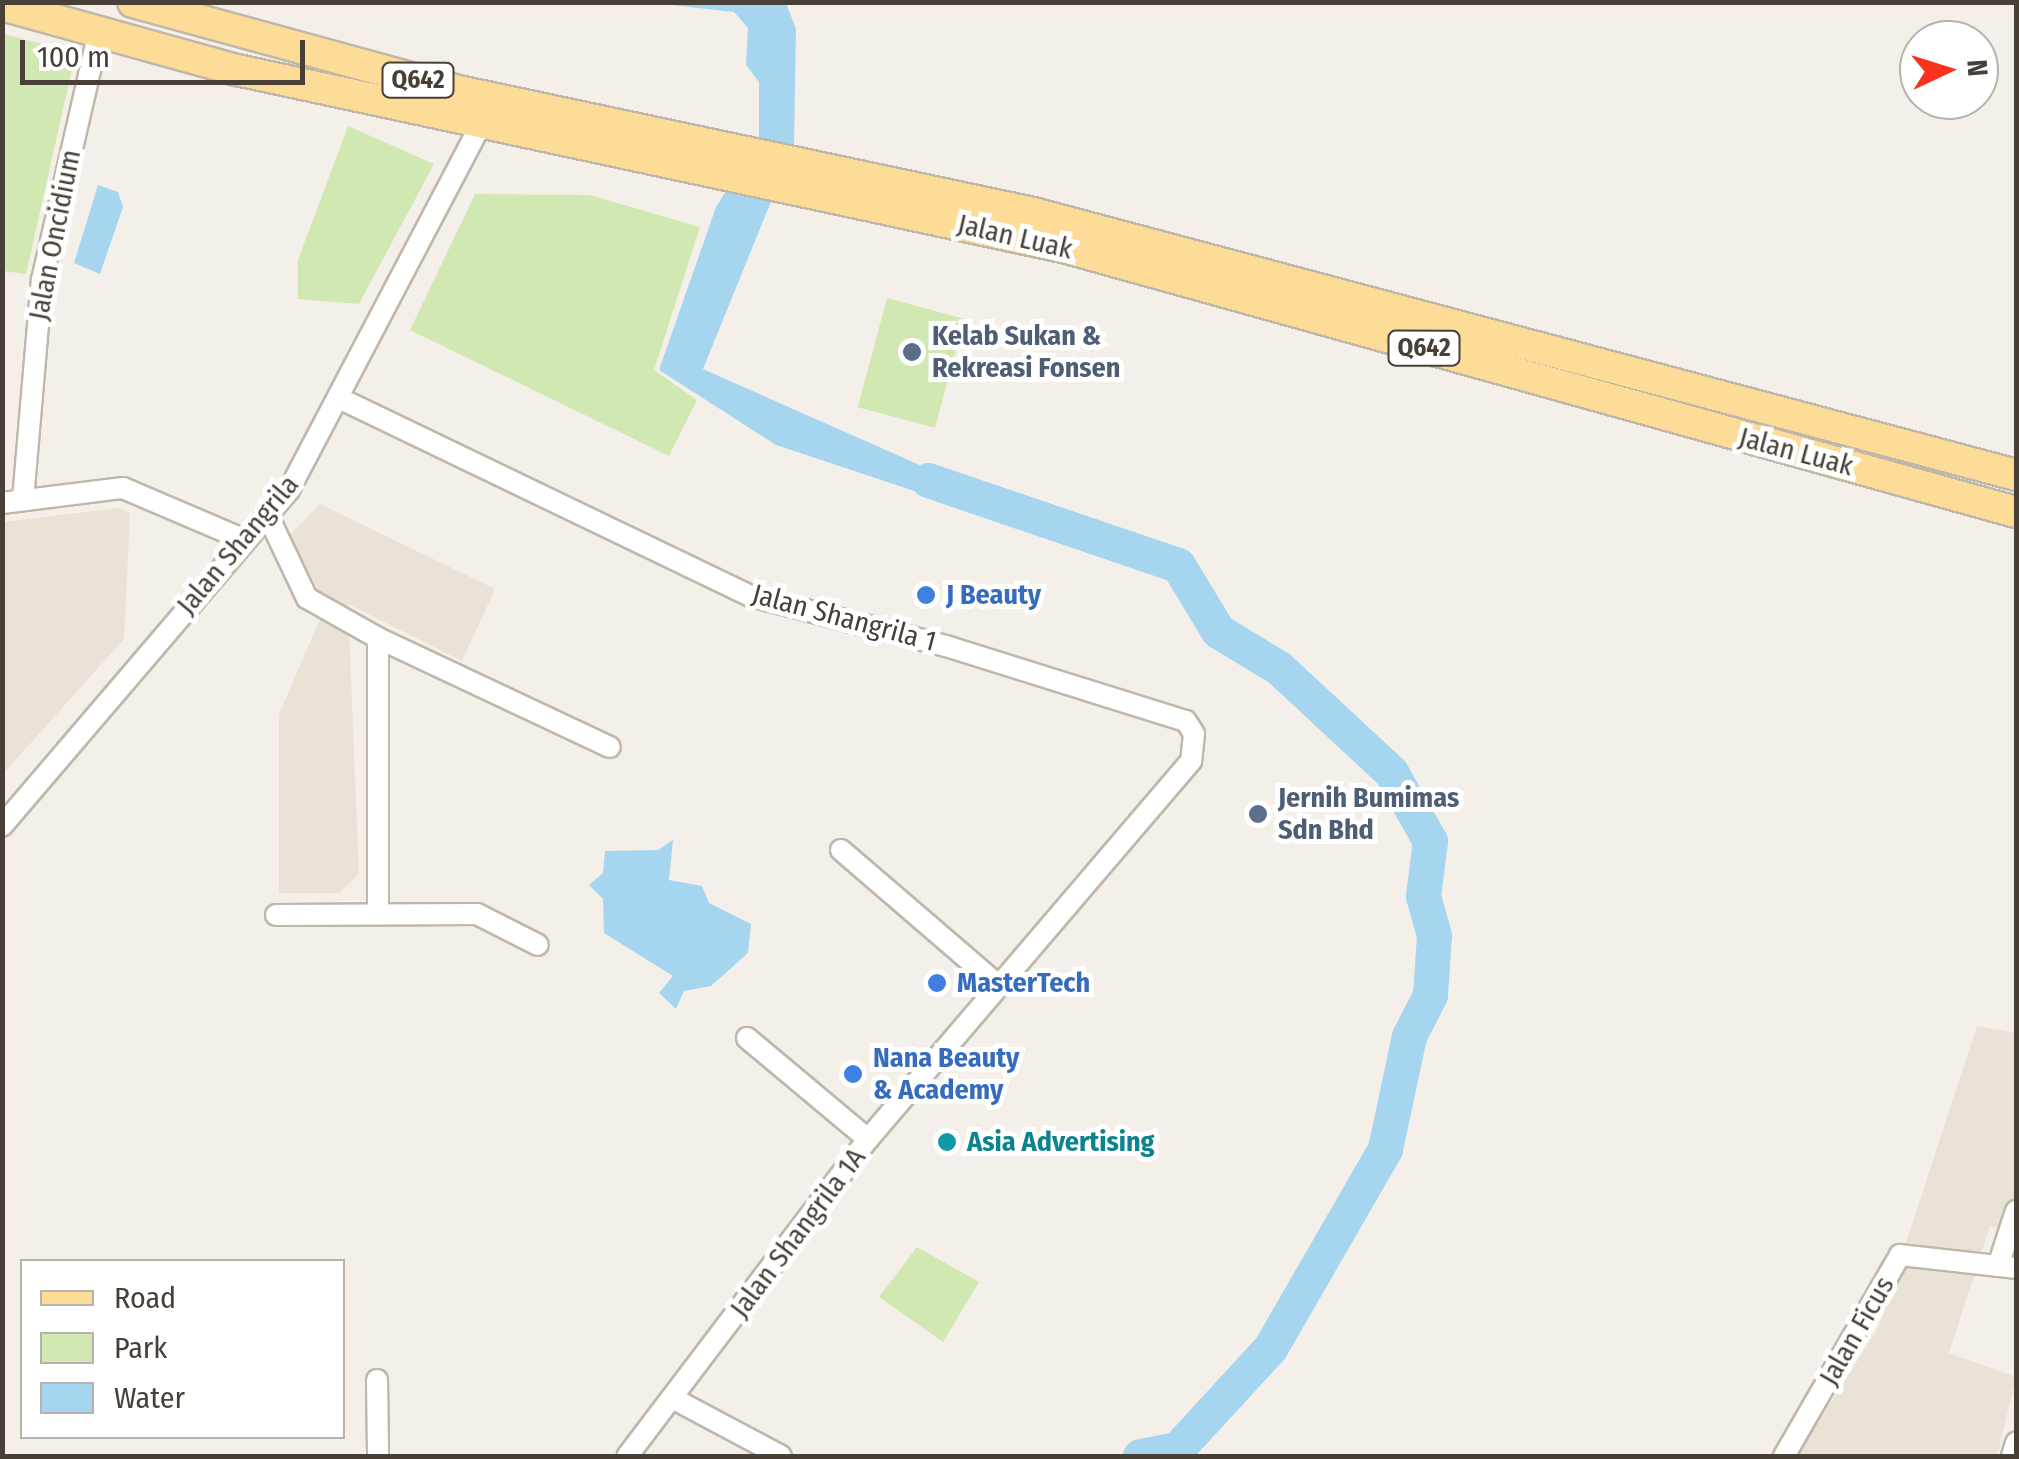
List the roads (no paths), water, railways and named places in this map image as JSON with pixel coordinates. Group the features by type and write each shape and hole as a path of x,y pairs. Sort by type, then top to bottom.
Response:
{"main road":[{"name":"Jalan Luak","path":"133,2 704,156 1310,285 1977,464 2016,478"},
{"name":"Jalan Luak","path":"2,5 481,125 704,156"},
{"name":"Jalan Luak","path":"832,183 2016,512"}],"street":[{"name":"Jalan Oncidium","path":"13,502 42,280 99,32"},
{"name":"Jalan Shangrila","path":"2,826 268,516 340,398 481,125"},
{"name":"Jalan Shangrila 1","path":"340,398 752,596 962,651 1186,721 1194,734"},
{"path":"13,502 123,488 245,540"},
{"path":"268,516 307,598 378,638 610,748"},
{"path":"378,638 378,913"},
{"name":"Jalan Shangrila 1A","path":"626,1456 674,1400 868,1139 1191,761 1194,734"},
{"path":"841,850 997,984"},
{"path":"276,915 476,914 538,945"},
{"path":"747,1038 868,1139"},
{"path":"2007,1267 2016,1211"},
{"name":"Jalan Ficus","path":"1784,1456 1900,1255 2007,1267"},
{"path":"377,1380 378,1456"},
{"path":"674,1400 781,1456"},
{"path":"2012,1456 2016,1443"}],"water":[{"path":"654,3 786,3 796,29 794,145 703,369 922,466 970,499 938,499 776,445 659,370 716,207 759,138 759,82 746,65 748,28 734,12"},
{"path":"98,185 118,192 123,207 100,274 74,263"},
{"path":"673,840 669,880 702,886 709,903 751,924 748,953 711,986 684,991 676,1009 659,993 673,976 604,933 603,899 589,885 603,873 605,851 658,850"}],"waterway":[{"path":"928,480 1178,565 1218,631 1279,668 1391,772 1430,841 1423,896 1434,935 1430,995 1409,1036 1385,1149 1270,1348 1177,1449 1140,1456"}],"place":[{"name":"Kelab Sukan & Rekreasi Fonsen","path":"912,352"},
{"name":"J Beauty","path":"926,595"},
{"name":"Jernih Bumimas Sdn Bhd","path":"1258,814"},
{"name":"MasterTech","path":"937,983"},
{"name":"Nana Beauty & Academy","path":"853,1074"},
{"name":"Asia Advertising","path":"947,1142"}]}
